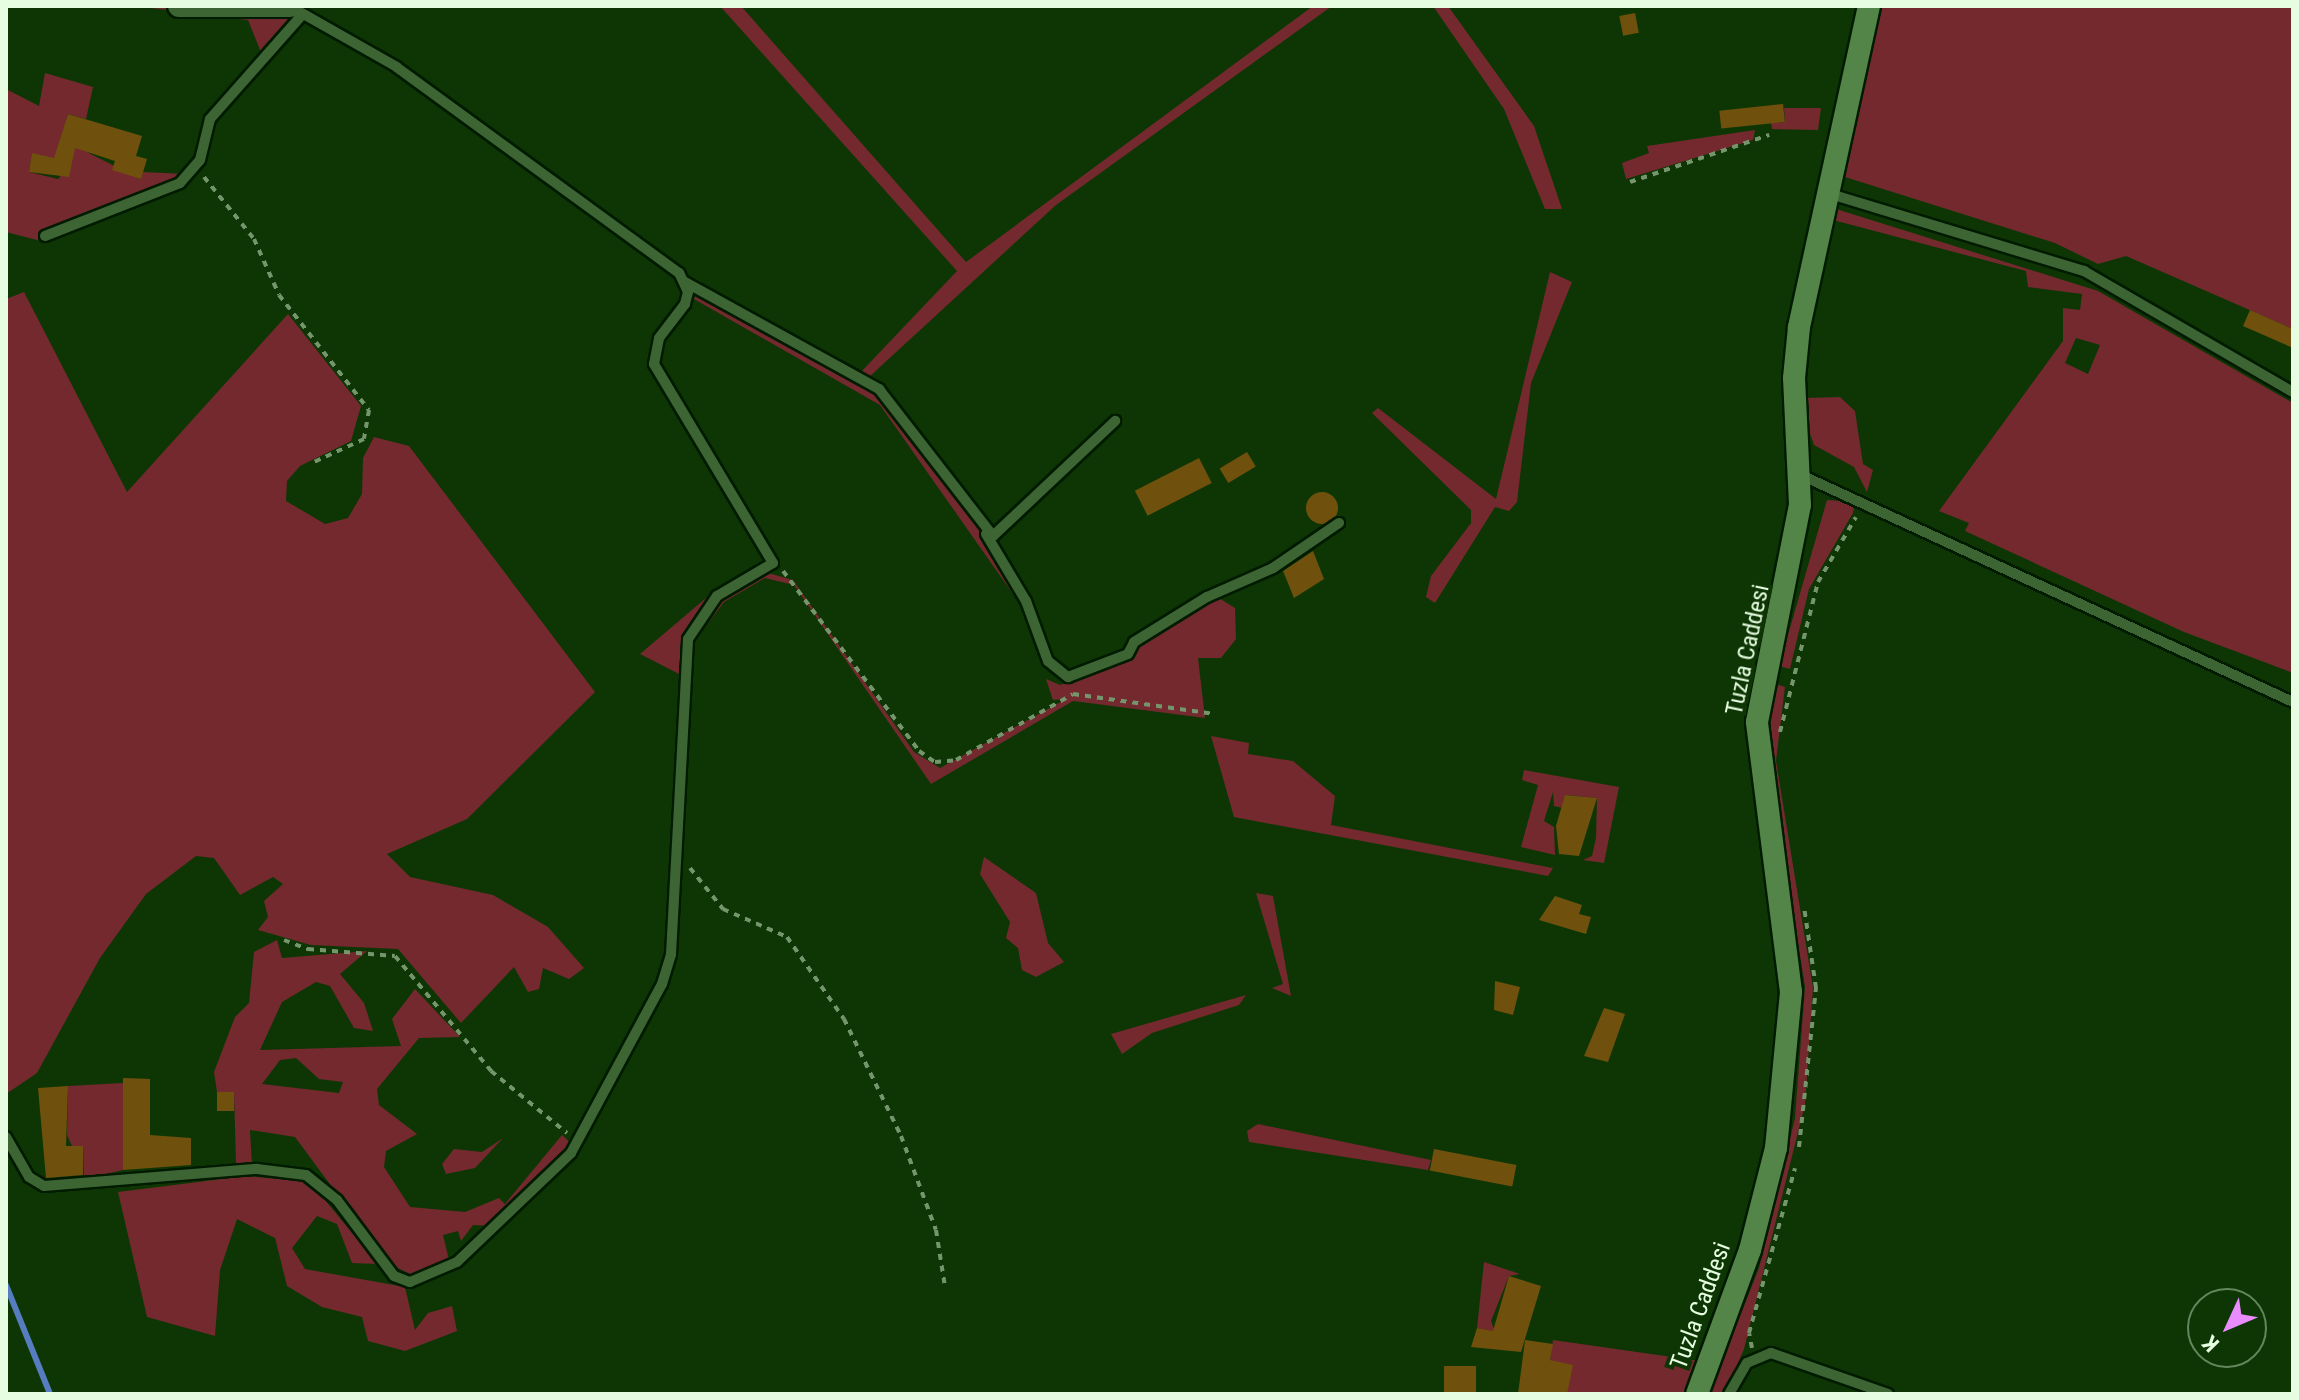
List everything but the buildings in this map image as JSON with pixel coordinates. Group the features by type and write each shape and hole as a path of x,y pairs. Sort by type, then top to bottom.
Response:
{"main road":[{"name":"Tuzla Caddesi","path":"1697,1394 1750,1250 1776,1148 1791,992 1756,748 1796,543 1801,475 1796,353 1825,192 1869,6"}],"street":[{"path":"179,6 294,9"}],"lane":[{"path":"45,236 180,183 198,164 210,119 294,9 397,67 685,282 879,389 907,416 984,532 1026,601 1048,661 1068,677 1128,654 1134,642 1183,612 1273,568 1339,523"},
{"path":"1825,192 2084,271 2293,392"},
{"path":"6,1137 29,1177 44,1186 257,1169 306,1175 337,1200 385,1268 410,1282 457,1262 578,1143 662,984 671,954 688,639 717,596 773,563 654,364 659,338 685,304 685,282"},
{"path":"984,532 1002,534 1115,421"},
{"path":"1801,475 2293,702"},
{"path":"1729,1394 1747,1363 1771,1353 1888,1394"}],"path":[{"path":"1630,182 1769,135"},
{"path":"198,164 254,239 279,295 369,410 364,439 314,462"},
{"path":"773,563 797,580 909,739 935,762 956,760 1073,694 1215,714"},
{"path":"675,842 711,901 787,937 844,1019 901,1136 936,1230 945,1287"},
{"path":"284,940 308,949 395,956 491,1071 578,1143"}],"shaded area":[{"path":"135,6 291,13 290,26 264,60 248,20"},
{"path":"720,6 741,6 966,262 1313,6 1332,6 1056,205 868,378 860,373 957,271"},
{"path":"1433,6 1448,6 1534,126 1562,209 1545,209 1504,109"},
{"path":"1880,6 2293,6 2293,329 2126,256 2098,264 2055,243 1845,177"},
{"path":"45,73 93,87 86,119 68,114 56,154 73,145 140,179 143,172 184,174 41,241 6,232 6,89 39,106","holes":["32,154 71,163 58,179 29,172"]},
{"path":"1784,108 1821,108 1818,130 1772,129 1771,123 1785,122"},
{"path":"1755,130 1753,140 1626,179 1622,163 1649,153 1647,146"},
{"path":"1836,209 2098,291 2293,403 2293,673 2184,632 1965,531 1969,523 1939,511 2063,341 2063,308 2080,310 2082,294 2028,287 2026,271 1833,220","holes":["2076,338 2100,345 2088,374 2065,363"]},
{"path":"1550,272 1572,282 1531,383 1517,502 1509,511 1495,507 1435,603 1426,597 1431,576 1471,523 1471,510 1372,413 1378,408 1496,499"},
{"path":"24,292 127,492 288,314 361,406 351,441 300,466 287,481 286,501 325,524 348,518 362,494 363,458 374,437 409,446 595,692 467,819 387,854 410,877 493,895 548,927 584,968 569,979 543,968 539,989 528,992 514,967 461,1023 398,949 311,945 258,930 268,917 264,901 283,884 273,877 240,895 214,858 196,856 146,894 100,958 37,1073 6,1094 6,299"},
{"path":"696,293 889,402 1002,560 1027,614 880,405 694,299"},
{"path":"1840,397 1855,411 1863,464 1873,470 1867,492 1854,467 1814,445 1806,422 1805,398"},
{"path":"1827,500 1855,502 1853,513 1809,589 1790,669 1779,666"},
{"path":"768,573 793,580 914,752 940,768 1066,699 1053,700 1046,679 1060,685 1133,655 1136,644 1214,595 1235,608 1236,639 1221,658 1198,658 1205,718 1073,701 931,784 794,585 765,578 724,602 691,646 723,597"},
{"path":"706,598 683,676 640,654"},
{"path":"1776,684 1785,687 1776,761 1813,988 1805,1104 1744,1349 1725,1394 1709,1394 1759,1268 1795,1118 1805,987 1764,731"},
{"path":"1211,736 1249,743 1248,754 1293,761 1335,796 1331,825 1553,868 1548,876 1234,817"},
{"path":"1524,770 1619,787 1604,863 1583,860 1592,856 1596,838 1597,798 1566,795 1563,808 1554,806 1553,792 1544,821 1554,827 1555,855 1521,847 1538,785 1522,780"},
{"path":"984,857 1036,893 1048,943 1064,962 1036,977 1022,970 1018,948 1006,938 1010,922 980,874"},
{"path":"1256,893 1273,896 1291,996 1272,988 1283,984"},
{"path":"277,940 282,958 367,951 340,974 364,1003 373,1031 354,1028 330,986 316,982 282,1002 260,1050 401,1046 392,1019 415,989 460,1037 419,1038 377,1089 379,1105 417,1134 386,1151 384,1167 410,1207 465,1212 499,1198 505,1204 562,1135 573,1145 494,1226 473,1225 461,1241 458,1231 443,1235 449,1260 439,1269 417,1277 389,1264 295,1137 250,1130 252,1165 236,1164 234,1093 217,1092 214,1072 235,1017 249,1003 254,952","holes":["296,1058 319,1079 343,1082 339,1093 262,1084 280,1060"]},
{"path":"1246,995 1239,1005 1152,1033 1122,1054 1111,1034"},
{"path":"123,1083 123,1170 84,1179 83,1146 72,1146 67,1135 68,1086"},
{"path":"1258,1124 1431,1160 1428,1170 1249,1142 1247,1131"},
{"path":"503,1138 475,1168 446,1174 442,1164 454,1149 482,1152"},
{"path":"246,1176 310,1182 378,1264 352,1263 337,1224 317,1216 292,1248 305,1269 405,1287 415,1330 428,1313 452,1306 457,1331 405,1351 368,1341 362,1317 322,1307 287,1286 275,1238 237,1219 220,1270 215,1336 147,1317 118,1192"},
{"path":"1484,1262 1520,1274 1509,1276 1491,1321 1495,1332 1477,1328"},
{"path":"1553,1340 1700,1361 1684,1394 1567,1394 1550,1360"}],"waterway":[{"path":"6,1285 50,1394"}]}
